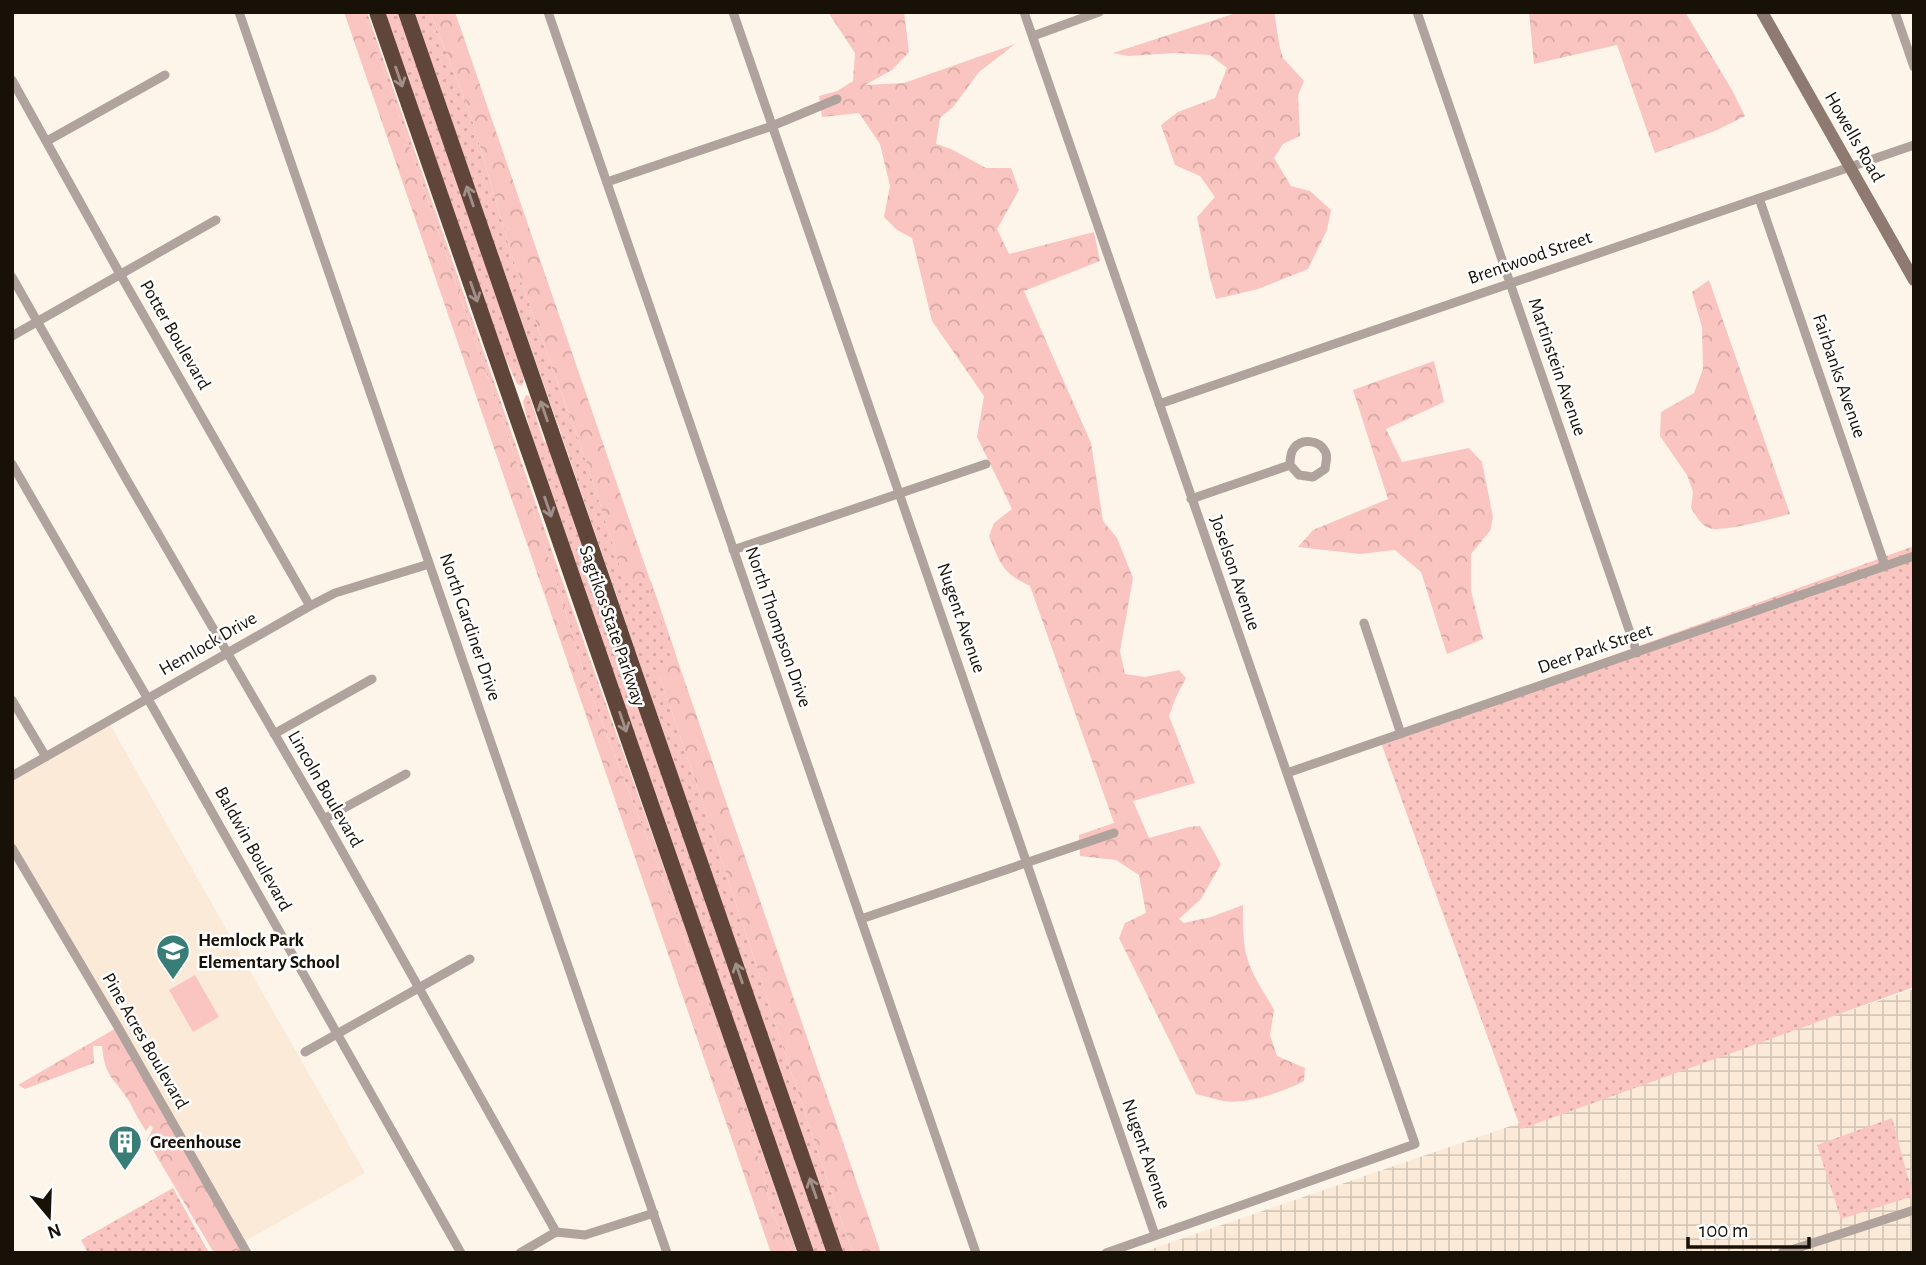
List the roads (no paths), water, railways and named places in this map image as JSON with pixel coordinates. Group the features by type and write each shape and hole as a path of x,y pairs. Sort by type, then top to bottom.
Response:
{"highway":[{"name":"Sagtikos State Parkway","path":"377,12 806,1253"},
{"name":"Sagtikos State Parkway","path":"406,12 835,1253"}],"street":[{"name":"North Gardiner Drive","path":"239,12 667,1253"},
{"name":"North Thompson Drive","path":"548,12 976,1253"},
{"name":"Nugent Avenue","path":"733,12 1155,1235"},
{"name":"Joselson Avenue","path":"1024,12 1415,1144 1155,1235"},
{"path":"1032,36 1100,12"},
{"name":"Martinstein Avenue","path":"1418,12 1637,653"},
{"name":"Howells Road","path":"1762,12 1914,280"},
{"path":"1895,12 1914,66"},
{"path":"47,141 165,75"},
{"name":"Potter Boulevard","path":"12,80 310,606"},
{"path":"607,182 772,125 837,99"},
{"name":"Brentwood Street","path":"1158,404 1914,145"},
{"name":"Fairbanks Avenue","path":"1759,198 1885,566"},
{"path":"12,336 216,220"},
{"name":"Lincoln Boulevard","path":"12,276 324,820 556,1232"},
{"path":"1302,442 1314,442 1323,447 1326,454 1325,468 1313,477 1299,475 1290,466 1295,447 1302,442"},
{"name":"Baldwin Boulevard","path":"12,464 148,698 461,1253"},
{"path":"733,550 986,464"},
{"path":"1191,499 1290,466"},
{"name":"Deer Park Street","path":"1287,773 1914,556"},
{"name":"Hemlock Drive","path":"12,776 335,593 429,564"},
{"path":"1364,623 1401,734"},
{"path":"274,734 372,680"},
{"path":"12,700 46,757"},
{"path":"324,820 406,774"},
{"path":"861,919 1114,833"},
{"name":"Pine Acres Boulevard","path":"12,848 247,1253"},
{"path":"305,1052 470,959"},
{"path":"1782,1253 1914,1210"},
{"path":"520,1253 556,1232 585,1236 654,1213"},
{"path":"1106,1253 1155,1235"}],"place":[{"name":"Hemlock Park Elementary School","path":"173,981"},
{"name":"Greenhouse","path":"125,1172"}]}
